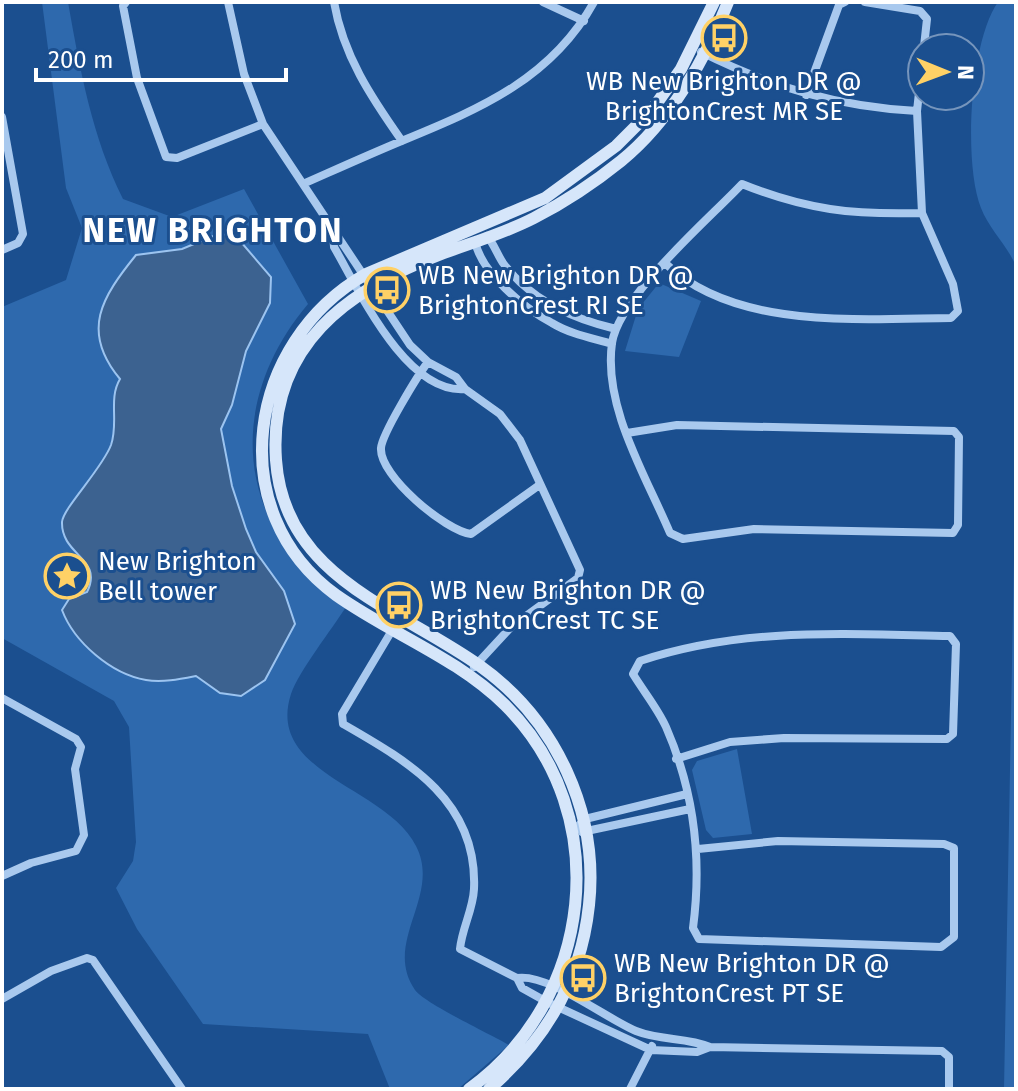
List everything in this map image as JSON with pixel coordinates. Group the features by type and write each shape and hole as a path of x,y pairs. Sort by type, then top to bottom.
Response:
{"street":[{"path":"126,2 123,6 137,78 166,157 177,158 263,124"},
{"path":"228,2 244,74 263,124 333,233 344,241 360,277 361,293 386,334 420,373 453,390 465,389"},
{"path":"334,2 339,30 353,64 402,141"},
{"path":"543,2 584,21"},
{"path":"303,184 503,96 534,75 566,45 594,2"},
{"path":"469,1089 517,1045 557,998 576,916 574,830 559,787 537,744 472,669 393,630 313,578 291,551 277,522 263,467 269,389 280,362 308,319 360,277 545,198 616,146 652,110 699,50 714,2"},
{"path":"489,1089 528,1053 557,998 588,919 591,888 585,819 567,771 547,737 518,699 331,570 309,549 293,525 276,460 276,429 288,376 318,328 373,286 444,253 475,244 535,218 623,160 665,112 728,2"},
{"path":"806,95 839,5 845,2"},
{"path":"865,2 920,11 927,19 926,32"},
{"path":"699,50 806,95 842,105 906,110"},
{"path":"666,264 684,281 711,296 772,314 951,318 958,311 953,284 922,213 917,112"},
{"path":"2,117 23,234 18,243 2,250"},
{"path":"627,433 677,425 954,431 959,437 958,525 953,533 754,529 683,539 670,533 627,433 613,381 612,344 616,329 645,283 742,184 803,207 865,215 922,213"},
{"path":"477,228 489,238 503,262 530,290 560,311 616,329"},
{"path":"477,228 475,244 503,284 524,304 552,324 612,344"},
{"path":"333,233 334,247 360,277 373,286 396,325 428,362 456,377 465,389 500,414 520,440 538,486 580,570 578,578 511,627 472,669"},
{"path":"428,362 381,447 382,458 410,496 439,520 471,534 538,486"},
{"path":"400,617 342,714 343,724 424,774 455,814 473,864 474,890 460,949 517,978 522,988 557,998 655,1038 695,1041 710,1047 942,1051 949,1057 949,1089"},
{"path":"676,759 730,742 784,738 947,739 953,734 956,644 950,636 768,633 688,645 640,661 633,674 666,727 676,759 687,794 698,849 693,928 699,939 941,947 954,937 954,848 944,844 778,841 698,849"},
{"path":"2,698 76,739 81,747 75,769 84,835 76,851 31,863 2,876"},
{"path":"574,830 585,819 687,794"},
{"path":"574,830 588,834 690,809"},
{"path":"2,999 51,971 87,958 93,960 182,1089"},
{"path":"517,978 528,976 557,998 651,1050 697,1052 710,1047"},
{"path":"630,1089 655,1038"}],"shaded area":[{"path":"42,2 68,2 95,127 123,199 172,217 244,189 308,304 281,343 263,383 254,424 254,464 263,504 282,541 309,576 346,607 295,685 288,721 295,743 311,762 381,809 401,826 416,846 422,865 422,883 405,954 407,972 415,990 444,1010 509,1045 458,1089 390,1089 368,1034 203,1024 137,929 116,888 133,861 136,842 129,727 114,701 2,638 2,307 66,280 82,228 66,188"},
{"path":"998,2 1016,2 1016,266 981,208 972,162 972,112 986,112 984,32"},
{"path":"218,234 235,235 271,277 270,303 246,351 232,405 221,429 232,486 246,529 256,552 284,591 295,624 265,680 241,696 220,693 196,676 152,681 120,671 85,645 62,610 69,599 87,592 91,581 86,564 63,533 62,522 106,455 113,436 115,395 120,379 101,345 100,315 105,300 136,255 182,249"},
{"path":"659,283 701,301 679,357 625,351 638,309"},
{"path":"1016,451 1016,1089 1004,1089"},
{"path":"737,749 752,834 713,838 706,830 692,770 697,761"}],"place":[{"name":"WB New Brighton DR @ BrightonCrest MR SE","path":"724,38"},
{"name":"WB New Brighton DR @ BrightonCrest RI SE","path":"387,290"},
{"name":"New Brighton Bell tower","path":"67,576"},
{"name":"WB New Brighton DR @ BrightonCrest TC SE","path":"399,605"},
{"name":"WB New Brighton DR @ BrightonCrest PT SE","path":"583,978"}],"district":[{"name":"NEW BRIGHTON","path":"213,230"}]}
